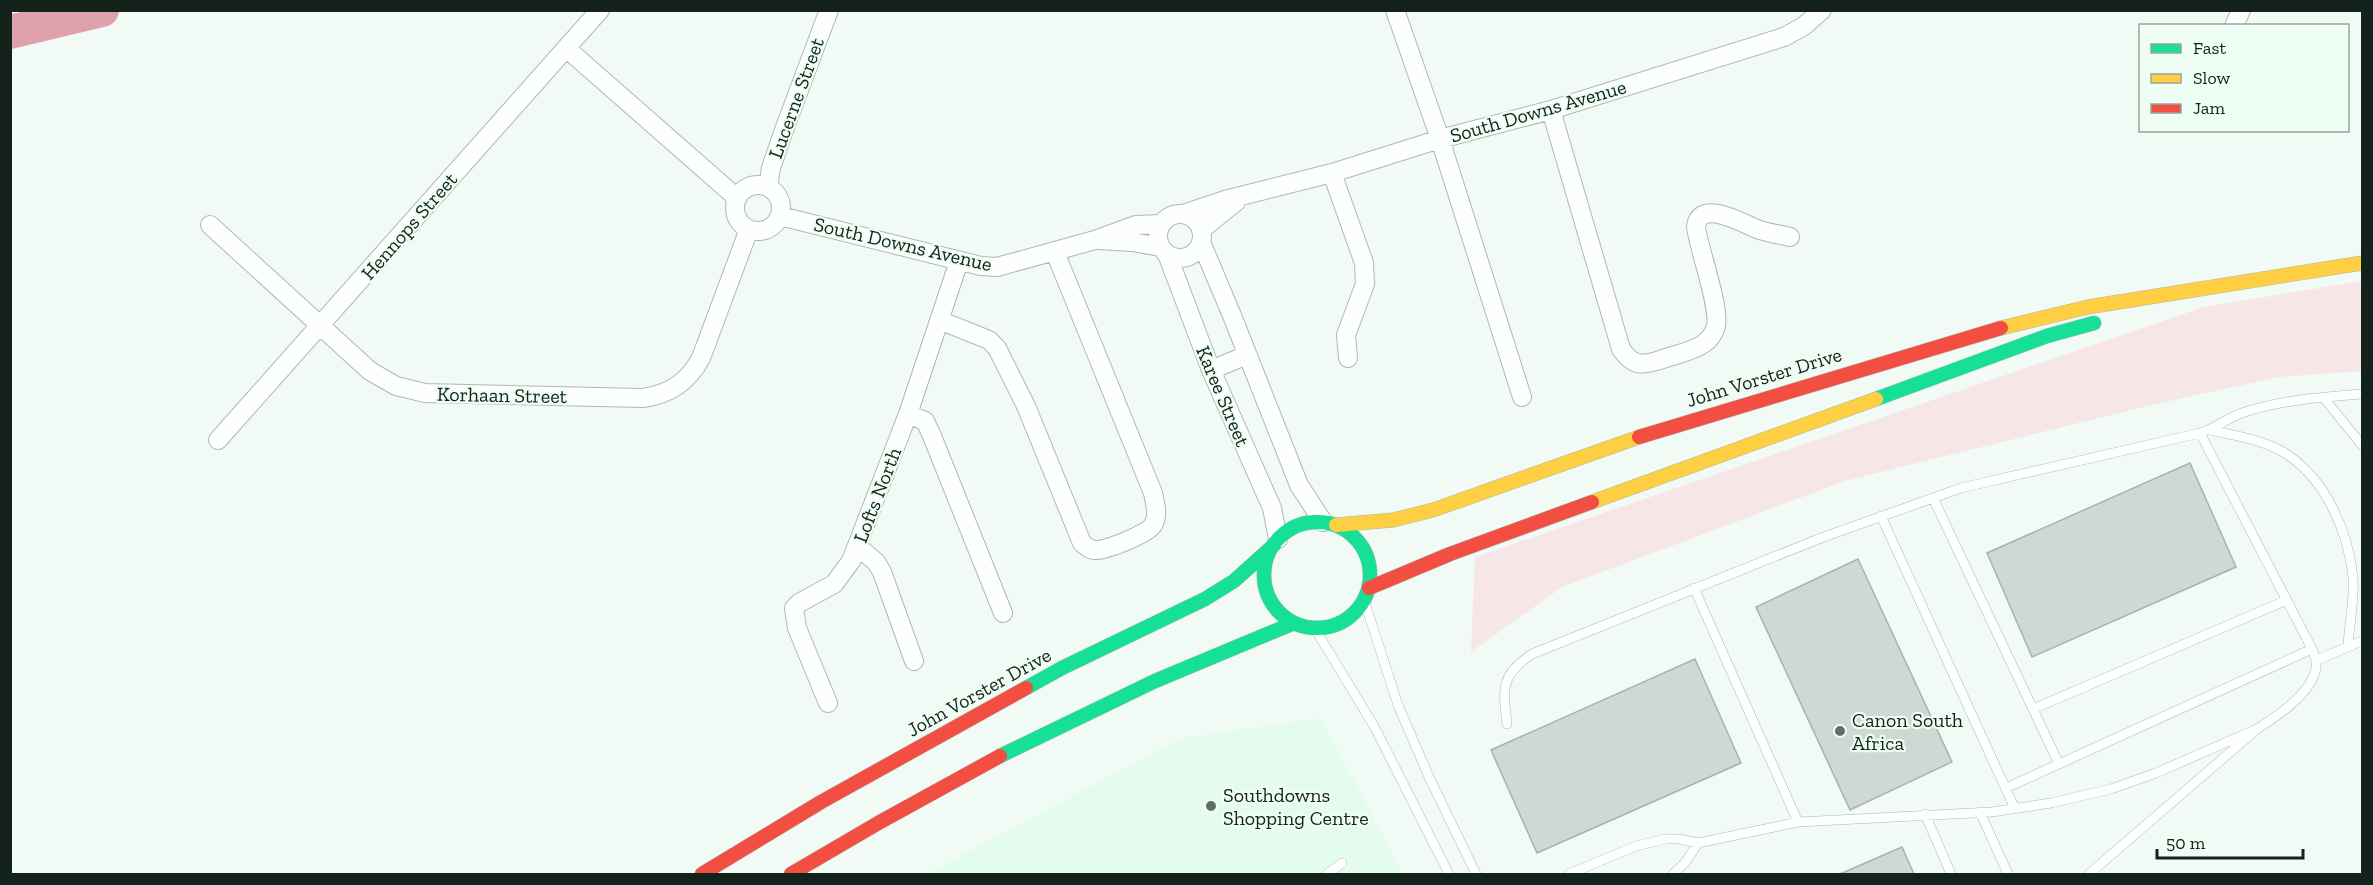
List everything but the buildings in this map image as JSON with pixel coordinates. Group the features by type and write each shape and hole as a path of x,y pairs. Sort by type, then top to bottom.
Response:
{"street":[{"name":"Hennops Street","path":"218,440 600,10"},
{"name":"Lucerne Street","path":"768,187 771,168 784,130 829,10"},
{"path":"1395,10 1440,140 1522,397"},
{"name":"South Downs Avenue","path":"1183,214 1551,110 1784,37 1804,26 1822,10"},
{"path":"2235,24 2241,10"},
{"path":"566,48 737,198"},
{"path":"1551,110 1621,349 1629,360 1639,364 1649,363 1701,346 1711,338 1716,326 1716,311 1696,227 1696,220 1701,216 1707,213 1719,214 1758,229 1790,237"},
{"path":"1332,173 1364,263 1365,284 1346,335 1348,358"},
{"path":"750,186 768,187 781,202 780,216 775,224 767,229 758,231 749,229 741,224 737,216 735,207 737,198 750,186"},
{"name":"South Downs Avenue","path":"1201,236 1227,208 1246,195"},
{"path":"1183,214 1194,220 1201,236 1194,252 1184,258 1172,257 1164,251 1158,236 1162,224 1171,216 1183,214"},
{"name":"South Downs Avenue","path":"780,216 959,261 998,267 1095,240 1136,225 1162,224"},
{"name":"Korhaan Street","path":"210,225 370,371 396,386 425,393 652,397 672,390 693,372 701,358 749,229"},
{"name":"Karee Street","path":"1201,236 1299,485 1330,524"},
{"name":"South Downs Avenue","path":"1095,240 1132,242 1164,251"},
{"name":"Karee Street","path":"1164,251 1211,370 1272,508 1276,542"},
{"path":"939,320 989,340 997,348 1026,406 1082,543 1088,549 1101,550 1145,532 1153,526 1156,517 1153,493 1055,252"},
{"name":"Lofts North","path":"828,703 797,628 794,608 834,584 844,573 858,548 908,414 959,261"},
{"name":"John Vorster Drive","path":"1330,524 1393,520 1433,510 1630,440 1970,336 2088,308 2362,263"},
{"name":"John Vorster Drive","path":"1367,594 1450,554 2048,336 2210,289"},
{"path":"1211,370 1247,355"},
{"path":"908,414 925,421 1003,613"},
{"path":"1307,523 1330,524 1353,535 1364,551 1370,569 1367,594 1352,616 1335,626 1315,629 1294,623 1279,613 1269,597 1264,580 1266,561 1276,542 1307,523"},
{"name":"John Vorster Drive","path":"702,874 821,802 1062,668 1205,599 1234,582 1276,542"},
{"path":"858,548 876,561 882,572 914,661"},
{"path":"790,874 840,844 1020,746 1156,680 1294,623"}],"lane":[{"path":"1508,724 1504,699 1505,683 1515,665 1532,654 1694,588 1881,516 1961,488 2205,432 2230,418 2261,407 2323,397 2362,394"},
{"path":"2323,397 2362,445"},
{"path":"2089,874 2257,729 2274,718 2301,693 2316,671 2317,660 2312,649 2205,432"},
{"path":"2205,432 2260,442 2288,455 2312,477 2332,507 2348,545 2353,580 2348,646"},
{"path":"1933,498 2059,764"},
{"path":"1881,516 2015,808"},
{"path":"1694,588 1798,822"},
{"path":"1367,594 1398,705 1429,777 1476,874"},
{"path":"2033,709 2287,600"},
{"path":"1315,629 1374,726 1449,874"},
{"path":"2317,660 2362,641"},
{"path":"2006,788 2312,649"},
{"path":"1569,874 1652,841 1679,839 1698,843 1798,822 1980,812 2015,808 2111,789 2156,773 2257,729"},
{"path":"1980,812 2008,874"},
{"path":"1925,814 1951,874"},
{"path":"1673,874 1685,863 1698,843"},
{"path":"1327,874 1342,863"}],"shaded area":[{"path":"2362,281 2362,371 2279,377 2151,405 1845,481 1562,587 1471,652 1475,557 2204,307"},
{"name":"Southdowns Shopping Centre","path":"1321,718 1403,874 927,874 1181,738"}],"waterway":[{"path":"10,32 102,10"}],"traffic: fast":[{"path":"1876,399 2047,336 2094,323"},
{"path":"1317,522 1337,526 1354,538 1366,555 1370,575 1366,595 1354,612 1337,624 1317,628 1297,624 1280,612 1268,595 1264,575 1268,555 1280,538 1297,526 1317,522"},
{"path":"1026,688 1062,668 1205,599 1234,581 1274,545"},
{"path":"1000,756 1155,681 1294,623"}],"traffic: slow":[{"path":"2001,328 2088,307 2362,263"},
{"path":"1592,502 1876,399"},
{"path":"1336,525 1393,520 1433,510 1639,437"}],"traffic: jam":[{"path":"1639,437 2001,328"},
{"path":"1369,588 1450,554 1592,502"},
{"path":"702,874 821,802 1026,688"},
{"path":"791,874 1000,756"}],"place":[{"name":"Canon South Africa","path":"1840,731"},
{"name":"Southdowns Shopping Centre","path":"1211,806"}]}
